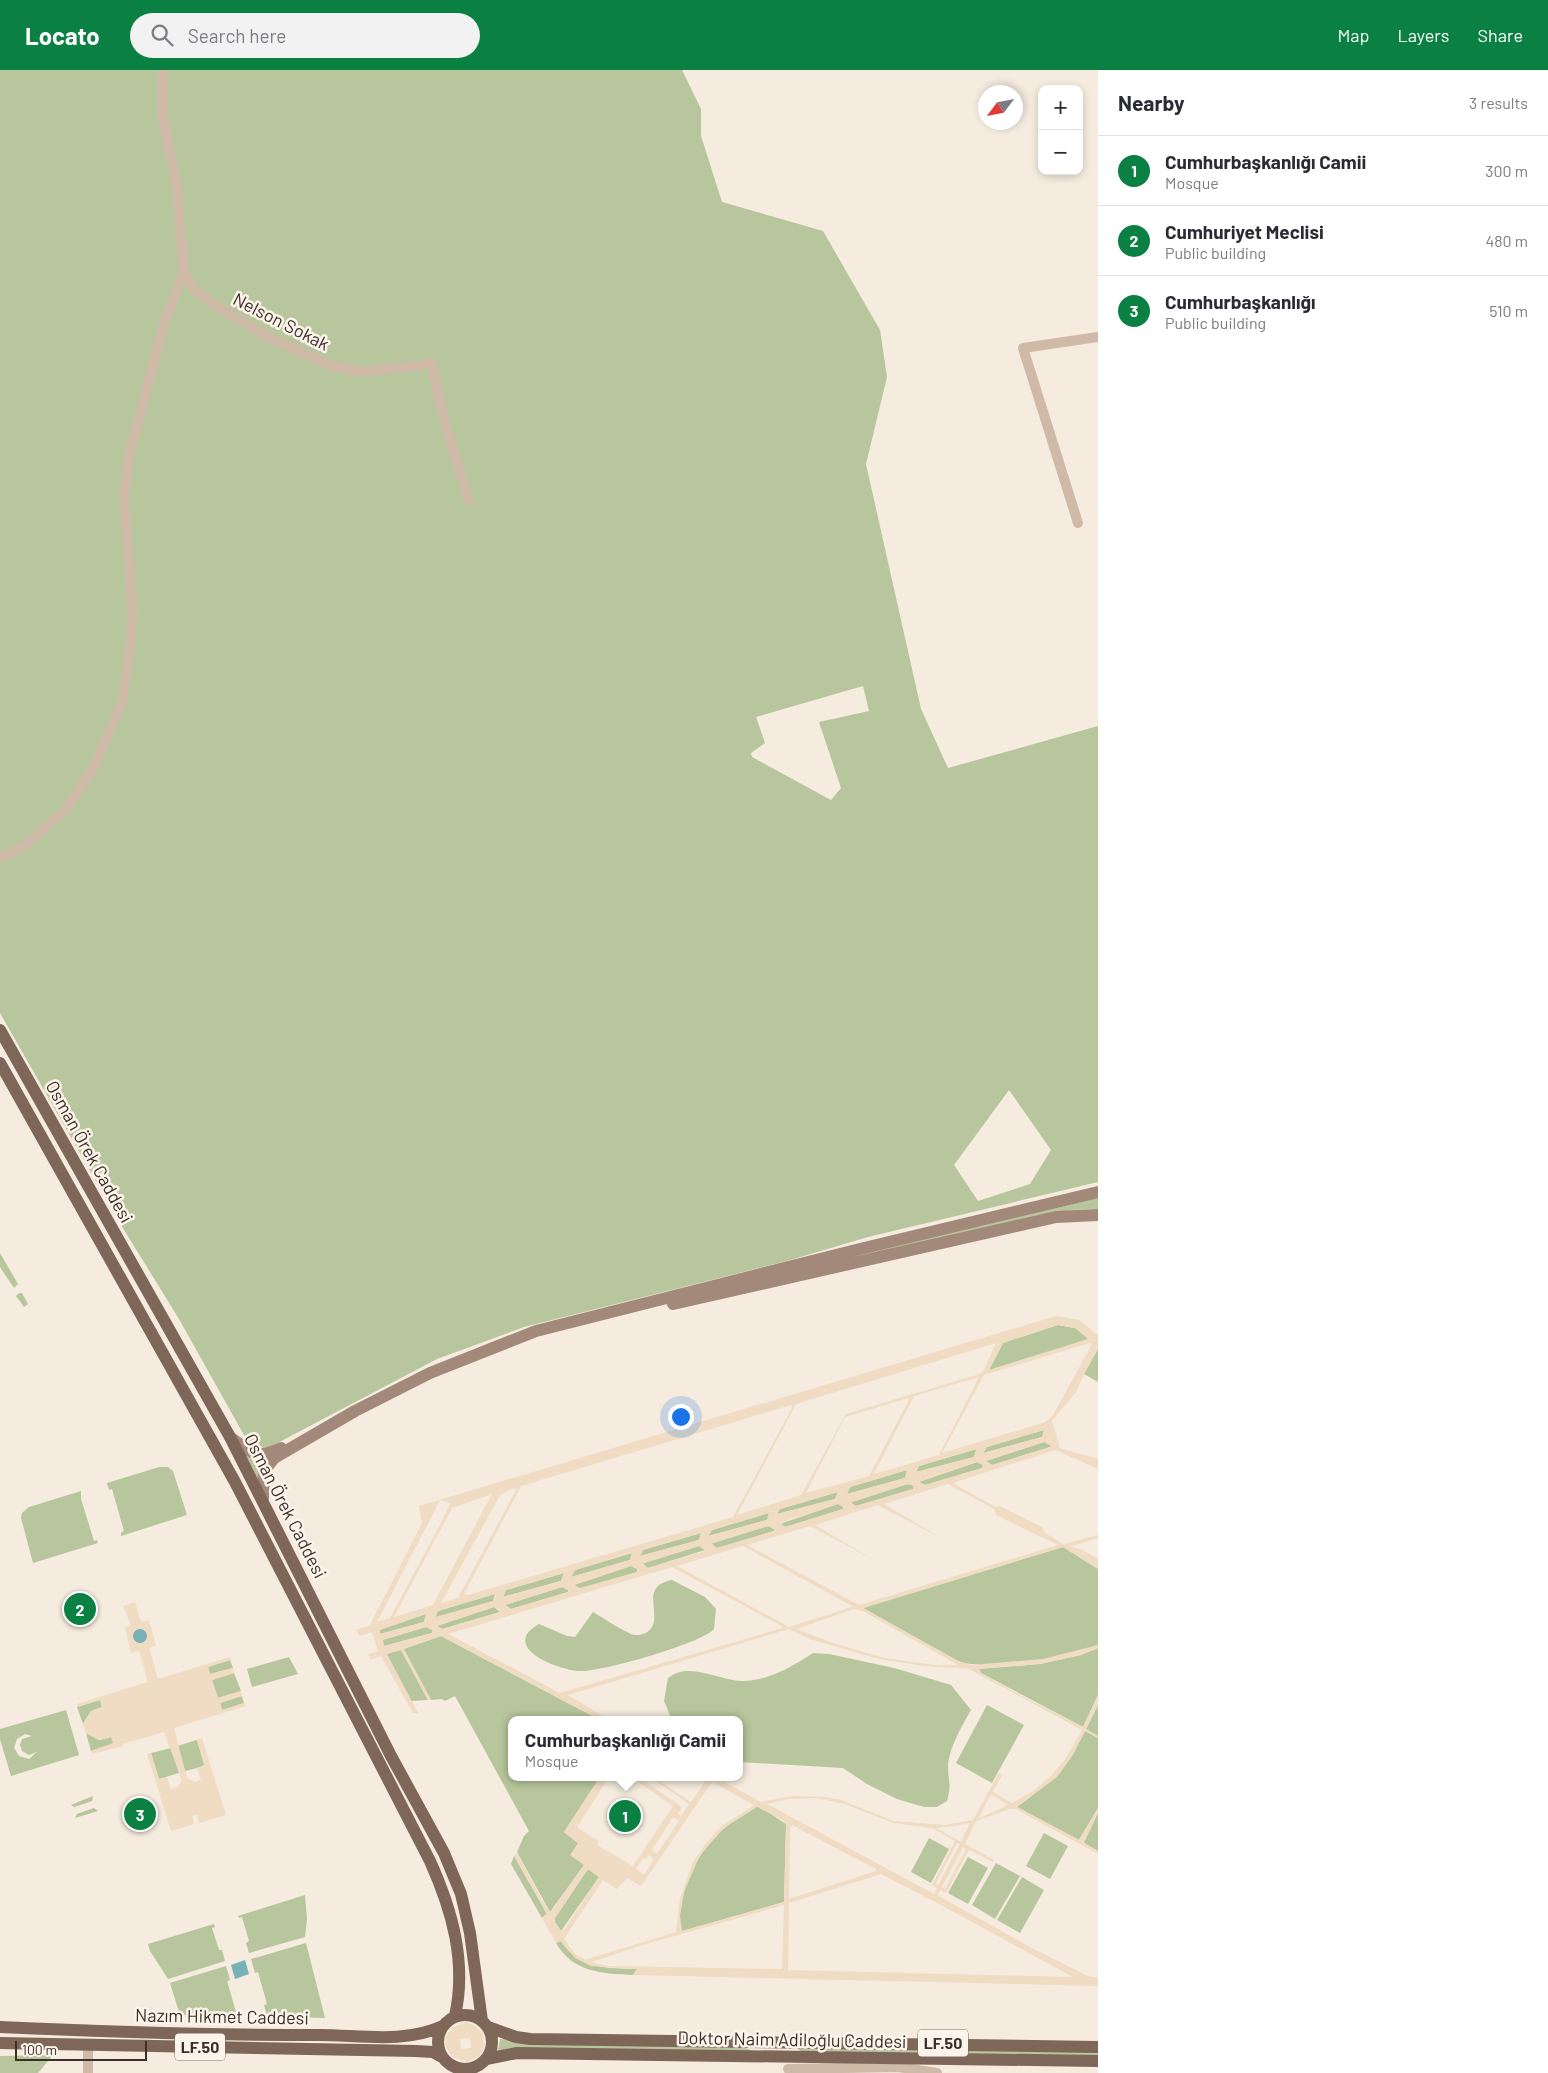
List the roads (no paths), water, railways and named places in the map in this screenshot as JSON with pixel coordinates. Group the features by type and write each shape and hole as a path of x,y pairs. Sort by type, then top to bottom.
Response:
{"main road":[{"name":"Osman Örek Caddesi","path":"0,1030 263,1498 391,1756 444,1852 461,1894 470,1933 485,2024"},
{"name":"Osman Örek Caddesi","path":"0,1063 235,1482 430,1861 448,1906 458,1946 460,1972 455,2016"},
{"name":"LF.50","path":"455,2016 470,2015 485,2024"},
{"path":"442,2057 438,2038 443,2026 455,2016"},
{"path":"479,2066 492,2040 485,2024"},
{"name":"Doktor Naim Adiloğlu Caddesi","path":"485,2024 516,2037 530,2039 1098,2046"},
{"name":"Nazım Hikmet Caddesi","path":"0,2027 187,2035 395,2037 420,2034 443,2026"},
{"name":"Nazım Hikmet Caddesi","path":"0,2043 433,2052 442,2057"},
{"name":"Doktor Naim Adiloğlu Caddesi","path":"479,2066 517,2053 788,2067 1098,2062"},
{"name":"LF.50","path":"442,2057 455,2070 479,2066"}],"street":[{"name":"Nelson Sokak","path":"163,70 163,117 177,188 184,272 192,288 218,307 266,336 331,366 362,372 432,364 444,423 469,502"},
{"path":"0,858 24,846 66,810 96,763 122,702 130,648 132,612 124,496 128,460 165,321 184,272"},
{"path":"1078,523 1023,348 1098,338"},
{"path":"230,1437 255,1454 270,1453 439,1369 536,1331 695,1290 1098,1192"},
{"path":"507,1342 1056,1217 1098,1215"},
{"path":"263,1498 264,1470 274,1458 348,1415"},
{"path":"788,2042 788,2067 898,2067 937,2073"},
{"path":"88,2044 88,2073"}],"water":[{"path":"140,1629 145,1631 147,1636 145,1641 140,1643 135,1641 133,1636 135,1631"},
{"path":"245,1960 249,1974 235,1979 231,1965"}],"place":[{"name":"Cumhuriyet Meclisi","path":"80,1609"},
{"name":"Cumhurbaşkanlığı","path":"140,1814"},
{"name":"Cumhurbaşkanlığı Camii","path":"625,1816"}]}
